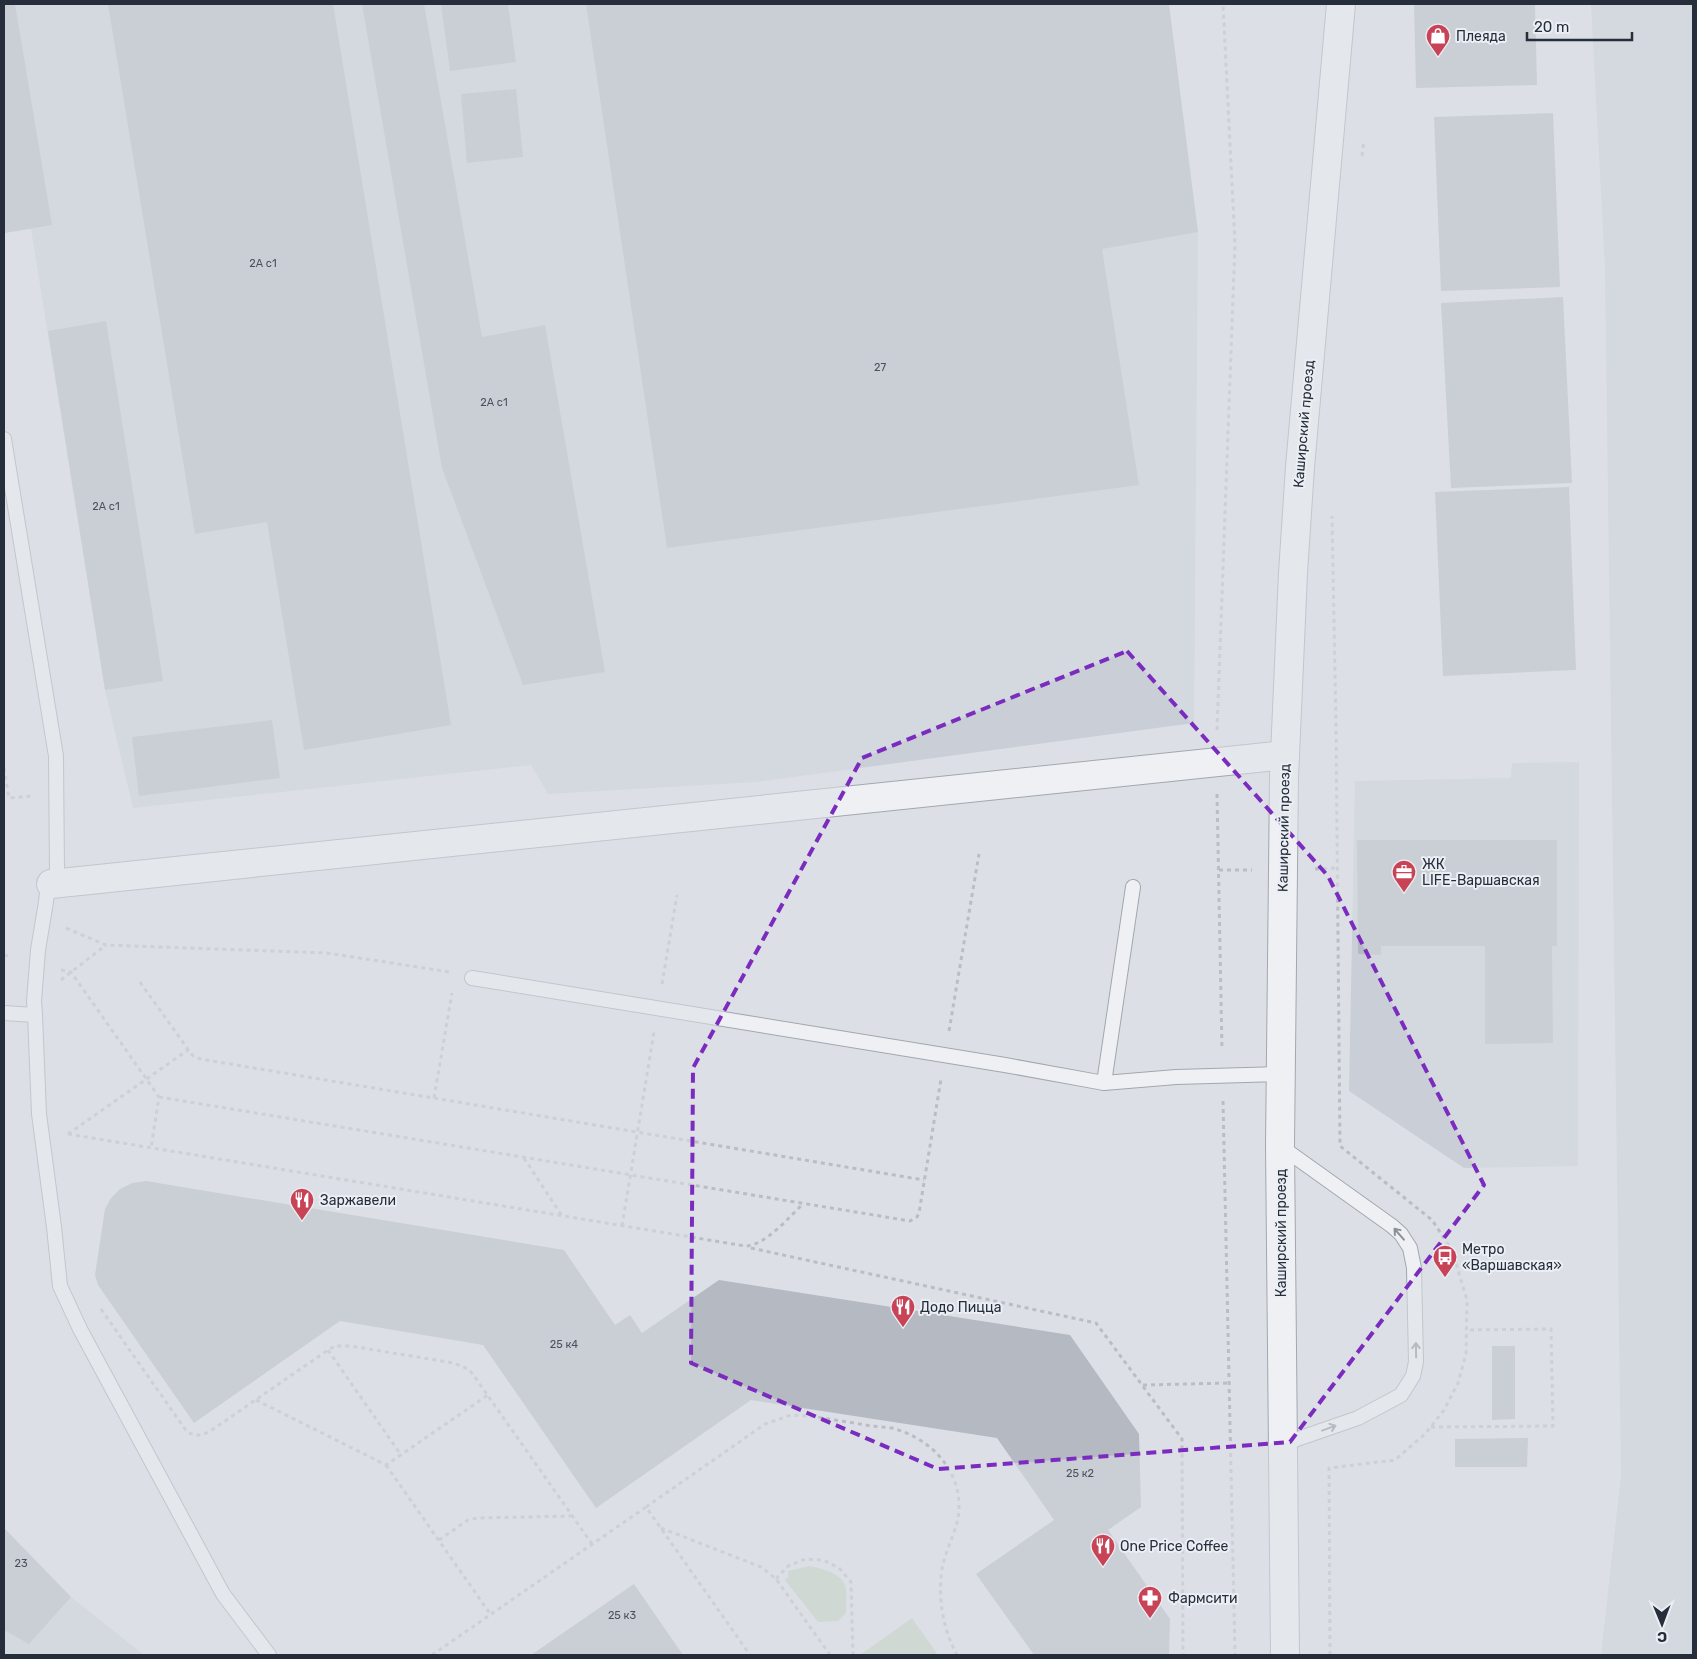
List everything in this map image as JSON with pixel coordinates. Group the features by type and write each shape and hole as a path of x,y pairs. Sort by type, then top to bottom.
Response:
{"street":[{"name":"Каширский проезд","path":"1285,1655 1280,1146 1285,755 1300,467 1341,4"},
{"path":"51,884 1285,755"}],"lane":[{"path":"4,439 56,756 57,871 47,893 38,950 34,1001 39,1114 60,1286 80,1329 224,1594 269,1655"},
{"path":"1104,1083 1133,887"},
{"path":"472,978 945,1056 1005,1064 1104,1083 1176,1077 1282,1074"},
{"path":"4,1013 35,1014"},
{"path":"1280,1146 1392,1226 1401,1234 1410,1248 1414,1268 1416,1362 1413,1376 1401,1395 1358,1418 1283,1444"}],"path":[{"path":"1223,4 1235,244 1216,763 1235,1655"},
{"path":"1362,160 1365,131"},
{"path":"1330,1655 1329,1468 1394,1460 1425,1434 1444,1410 1458,1383 1466,1354 1468,1300 1452,1250 1432,1220 1340,1146 1332,508"},
{"path":"159,1097 802,1204 910,1221 914,1220 919,1213 979,854"},
{"path":"57,982 106,944 327,953 456,973"},
{"path":"72,972 159,1097 151,1148"},
{"path":"140,982 188,1050 192,1055 200,1059 924,1180"},
{"path":"434,1098 452,992"},
{"path":"62,1139 188,1050"},
{"path":"62,1133 746,1246 1096,1323 1182,1438 1184,1655"},
{"path":"523,1158 562,1216"},
{"path":"622,1226 630,1175"},
{"path":"746,1246 762,1242 802,1204"},
{"path":"98,1304 187,1432 195,1436 202,1435 335,1346 350,1346 454,1363 468,1369 592,1544"},
{"path":"1430,1427 1553,1426 1551,1329 1467,1330"},
{"path":"328,1350 401,1455"},
{"path":"1142,1385 1230,1382"},
{"path":"386,1465 488,1395"},
{"path":"256,1400 386,1465 490,1614"},
{"path":"432,1655 764,1424 791,1415 900,1430 925,1441 936,1451 949,1468 956,1487 958,1504 957,1522 948,1545 941,1576 941,1608 949,1640 956,1655"},
{"path":"646,1507 750,1655"},
{"path":"438,1540 468,1520 477,1518 572,1516"},
{"path":"661,1528 761,1568 776,1579 830,1655"},
{"path":"776,1579 788,1566 805,1559 823,1560 839,1568 851,1582 853,1655"}],"highlighted area":[{"path":"1127,651 1328,876 1484,1185 1290,1442 938,1469 691,1363 693,1068 862,758"}],"shaded area":[{"path":"4,4 1162,4 1198,232 1194,723 756,782 548,794 531,765 133,808 105,690 31,229 4,233"},
{"path":"1591,4 1693,4 1693,1655 1601,1655 1621,1476 1605,269"},
{"path":"1579,762 1578,1166 1464,1168 1349,1091 1355,781 1511,778 1512,763"},
{"path":"4,1528 71,1597 144,1655 4,1655"}],"green space":[{"path":"809,1566 831,1572 844,1583 846,1588 846,1613 838,1621 818,1622 784,1579 788,1578 788,1571"},
{"path":"912,1618 938,1655 860,1655"}],"building":[{"path":"4,4 15,4 52,225 4,233"},
{"path":"108,4 333,4 451,725 304,750 267,522 195,534"},
{"path":"362,4 424,4 482,337 545,325 605,672 523,685 442,468"},
{"path":"441,4 508,4 516,62 450,71"},
{"path":"586,4 1169,4 1198,232 1102,249 1139,485 667,548"},
{"path":"1414,4 1535,4 1537,85 1416,88"},
{"path":"516,89 523,157 467,163 461,94"},
{"path":"1553,113 1560,287 1441,291 1434,117"},
{"path":"1563,297 1572,483 1451,488 1441,303"},
{"path":"106,321 163,681 105,690 48,331"},
{"path":"1569,487 1576,670 1443,676 1435,492"},
{"path":"272,720 280,778 139,796 132,737"},
{"path":"1357,840 1557,840 1557,946 1552,946 1553,1043 1485,1044 1485,946 1381,946 1381,955 1358,954"},
{"path":"146,1181 564,1250 615,1325 630,1315 642,1333 719,1280 1070,1335 1139,1434 1141,1507 1108,1530 1170,1619 1169,1655 1034,1655 976,1574 1054,1520 997,1438 751,1400 596,1508 483,1345 340,1321 194,1423 98,1285 95,1275 105,1209 111,1198 120,1189 132,1183"},
{"path":"1492,1346 1515,1346 1515,1419 1492,1420"},
{"path":"1528,1438 1527,1467 1455,1467 1455,1439"},
{"path":"4,1528 71,1597 29,1644 4,1630"},
{"path":"634,1584 683,1655 531,1655 544,1646"}],"place":[{"name":"Плеяда","path":"1438,57"},
{"name":"ЖК LIFE-Варшавская","path":"1404,893"},
{"name":"Заржавели","path":"302,1221"},
{"name":"Метро «Варшавская»","path":"1445,1278"},
{"name":"Додо Пицца","path":"903,1328"},
{"name":"One Price Coffee","path":"1103,1567"},
{"name":"Фармсити","path":"1150,1619"}]}
